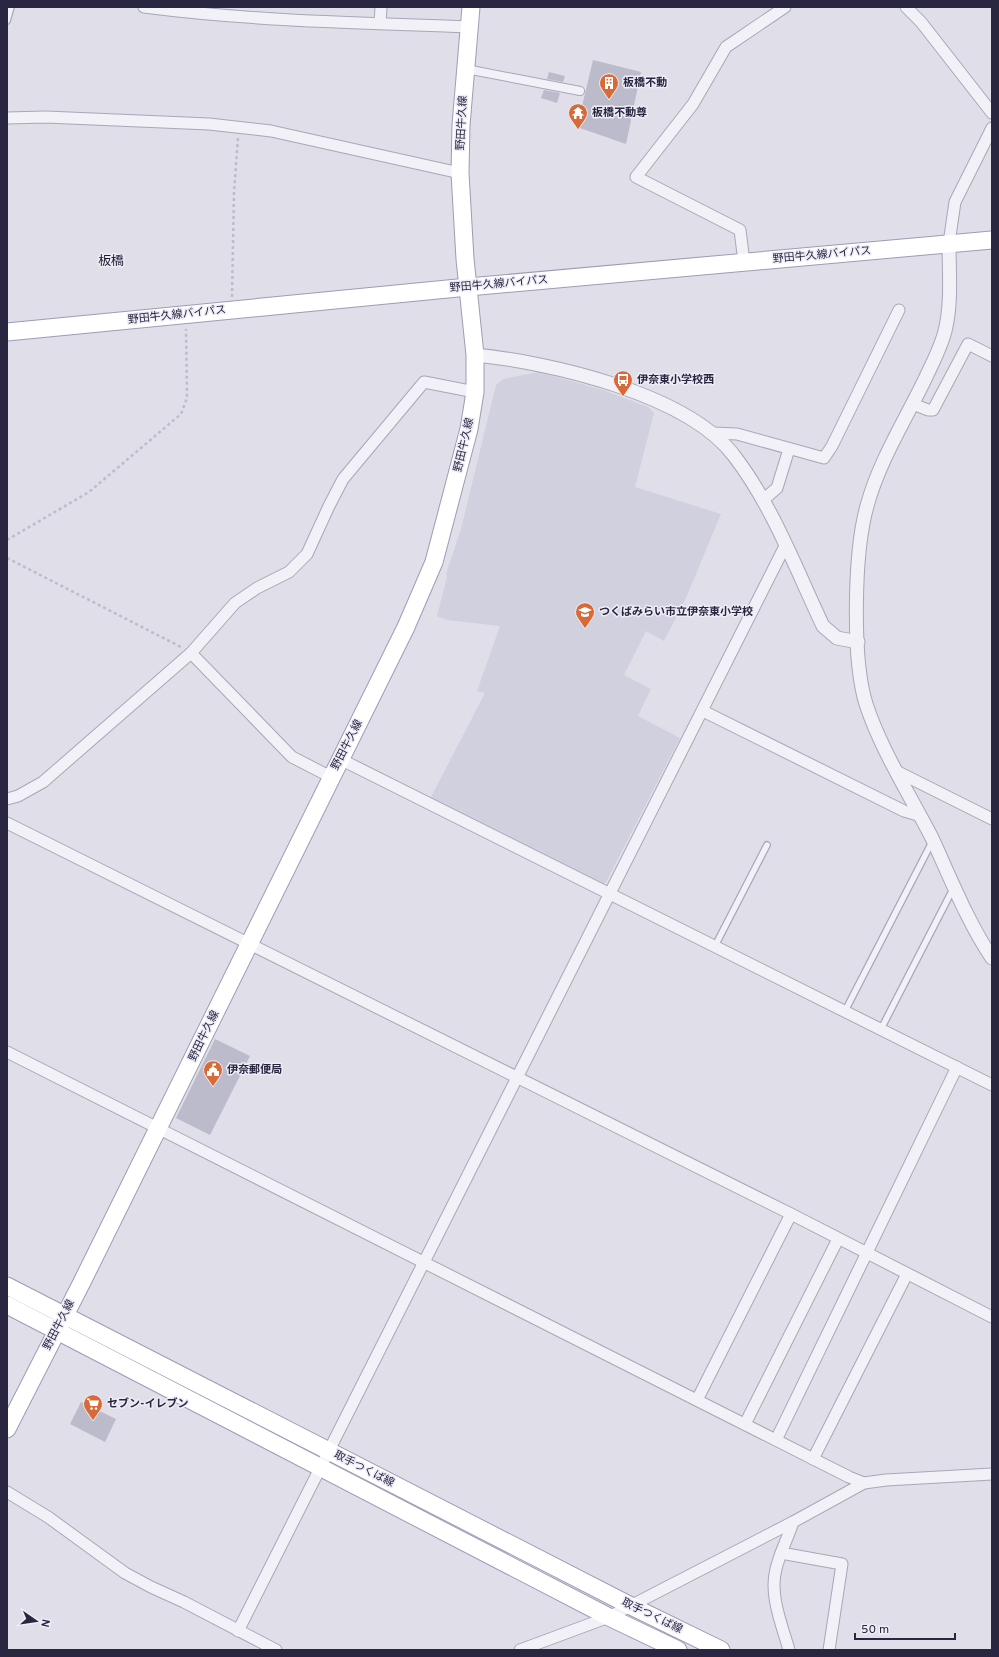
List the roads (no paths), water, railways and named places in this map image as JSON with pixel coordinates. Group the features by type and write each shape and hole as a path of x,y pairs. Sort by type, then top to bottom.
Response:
{"main road":[{"name":"野田牛久線","path":"7,1429 422,595 434,562 469,429 475,392 475,355 468,287 460,173 471,7"},
{"name":"野田牛久線バイパス","path":"7,332 468,287 992,240"},
{"name":"取手つくば線","path":"7,1286 60,1323 322,1468 609,1617 678,1650"},
{"name":"取手つくば線","path":"7,1305 60,1323 330,1452 631,1606 721,1650"}],"street":[{"path":"144,7 234,16 339,23 380,23 470,27"},
{"path":"380,23 381,7"},
{"path":"744,262 740,230 636,177 693,104 726,47 785,7"},
{"path":"906,7 921,22 992,113"},
{"path":"466,69 580,92"},
{"path":"7,118 46,117 209,124 271,131 460,173"},
{"path":"992,128 955,202 949,243 948,316 945,333 913,404 881,469 867,506 859,549 858,642 861,683 872,721 933,840 975,929 992,958"},
{"path":"712,433 737,434 824,458 832,446 899,310"},
{"path":"913,404 928,410 933,410 968,344 992,356"},
{"path":"475,355 519,360 599,381 665,405 712,433 734,455 763,500 823,626 836,638 858,642"},
{"path":"7,799 18,796 43,782 191,653 235,604 257,588 289,572 307,554 343,479 424,382 475,392"},
{"path":"763,500 778,488 789,449"},
{"path":"238,1631 322,1468 517,1077 785,546"},
{"path":"191,653 292,757 331,777"},
{"path":"703,711 904,810 921,816"},
{"path":"340,759 992,1085"},
{"path":"898,772 992,819"},
{"path":"7,823 791,1214 992,1317"},
{"path":"7,1052 813,1459 864,1483"},
{"path":"776,1440 957,1067"},
{"path":"697,1400 791,1214"},
{"path":"745,1424 838,1239"},
{"path":"813,1459 907,1274"},
{"path":"520,1650 609,1617 793,1522 864,1483 886,1480 992,1474"},
{"path":"7,1492 48,1517 125,1573 276,1650"},
{"path":"789,1650 776,1605 774,1585 776,1570 781,1553 793,1522"},
{"path":"781,1553 842,1564 829,1650"}],"lane":[{"path":"8,21 10,7"},
{"path":"846,1011 933,840"},
{"path":"715,946 766,845"},
{"path":"882,1029 955,885"}],"place":[{"name":"板橋不動","path":"609,100"},
{"name":"板橋不動尊","path":"578,130"},
{"name":"伊奈東小学校西","path":"623,397"},
{"name":"つくばみらい市立伊奈東小学校","path":"585,629"},
{"name":"伊奈郵便局","path":"213,1087"},
{"name":"セブン-イレブン","path":"93,1421"}],"district":[{"name":"板橋","path":"111,262"}]}
